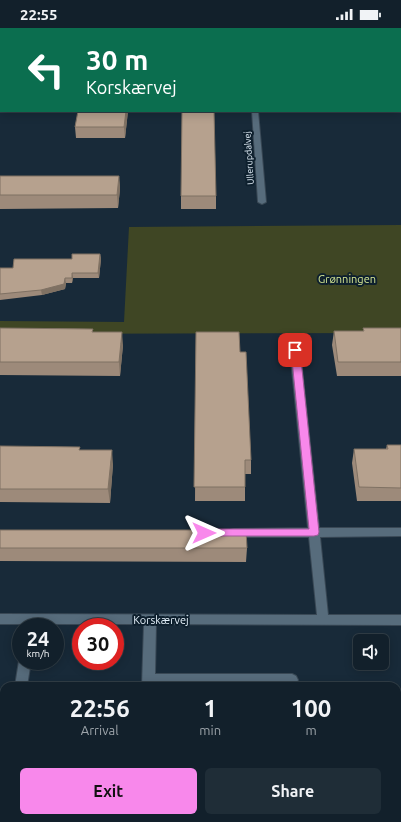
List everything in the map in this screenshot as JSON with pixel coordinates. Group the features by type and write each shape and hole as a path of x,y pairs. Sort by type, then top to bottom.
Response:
{"street":[{"name":"Ullerupdalvej","path":"255,112 262,202"},
{"path":"295,350 323,620"},
{"path":"220,533 401,532"},
{"name":"Korskærvej","path":"0,619 12,621"},
{"path":"148,682 150,620"},
{"name":"Korskærvej","path":"64,622 150,620 401,620"},
{"path":"22,682 24,670"},
{"path":"196,682 292,680"}],"green space":[{"name":"Grønningen","path":"401,225 401,333 0,334 0,321 124,322 129,227"}],"building":[{"path":"78,112 126,112 124,127 75,127"},
{"path":"182,112 214,112 216,196 181,196"},
{"path":"0,176 119,176 117,195 0,195"},
{"path":"72,254 100,254 98,273 72,273 72,278 65,278 64,284 41,290 0,294 0,268 13,268 14,259 72,259"},
{"path":"0,328 93,329 92,332 122,332 119,362 0,362"},
{"path":"363,328 401,328 401,362 338,362 334,331 364,331"},
{"path":"196,332 239,332 240,352 246,352 251,460 245,460 245,487 194,487"},
{"path":"387,445 401,445 401,488 359,487 354,449 388,449"},
{"path":"0,446 80,447 79,450 112,450 108,489 0,489"},
{"path":"0,530 246,530 247,548 0,548"}],"route":[{"path":"204,533 314,532 295,350"}]}
